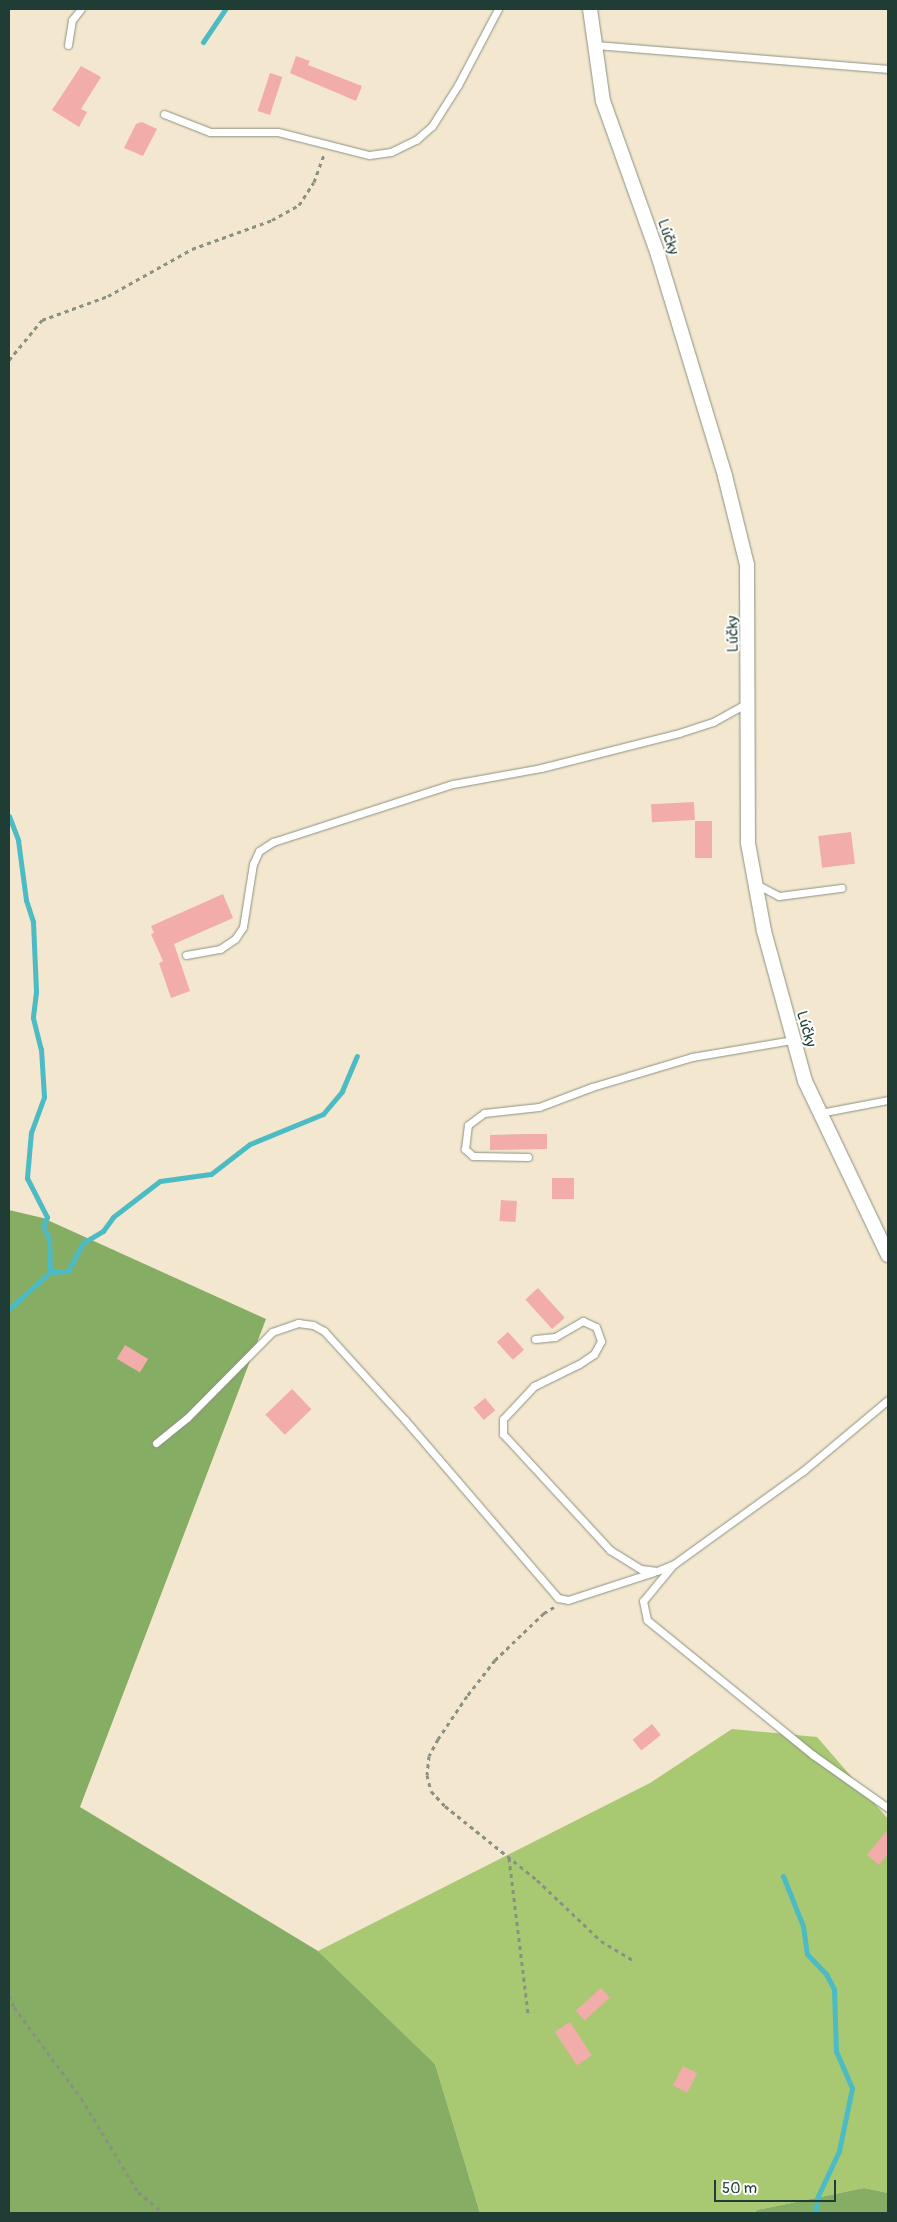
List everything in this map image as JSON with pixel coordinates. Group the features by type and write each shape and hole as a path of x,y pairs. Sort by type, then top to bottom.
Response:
{"street":[{"name":"Lúčky","path":"590,9 603,101 658,255 725,476 747,565 750,702 748,843 754,882 792,1040 820,1113 888,1255"}],"lane":[{"path":"68,45 72,20 81,9"},
{"path":"164,114 210,132 278,132 369,155 391,152 416,140 432,126 458,85 498,9"},
{"path":"596,45 888,69"},
{"path":"186,955 220,949 235,939 243,927 253,864 259,851 273,842 453,784 541,768 679,733 713,722 750,702"},
{"path":"754,882 768,893 779,896 841,888"},
{"path":"528,1157 473,1156 465,1149 468,1125 484,1113 539,1107 592,1086 692,1057 792,1040"},
{"path":"820,1113 888,1100"},
{"path":"535,1339 555,1337 571,1325 583,1321 596,1327 601,1341 594,1354 580,1364 534,1386 503,1419 503,1434 610,1550 625,1562 657,1571"},
{"path":"156,1443 187,1418 272,1332 298,1323 313,1325 324,1331 405,1420 551,1592 568,1600 674,1564 803,1472 888,1400"},
{"path":"674,1564 644,1600 647,1620 813,1755 888,1808"}],"path":[{"path":"9,360 42,320 108,296 192,249 272,220 299,205 314,182 327,144"},
{"path":"568,1600 544,1613 495,1660 467,1696 429,1756 427,1776 431,1791 509,1858 600,1941 634,1961"},
{"path":"509,1858 528,2013"},
{"path":"9,1995 14,2007 81,2098 138,2192 164,2213"}],"green space":[{"path":"9,1210 43,1218 266,1319 80,1807 318,1951 435,2064 480,2213 9,2213"},
{"path":"732,1729 817,1737 888,1819 888,2193 864,2188 757,2210 755,2213 480,2213 435,2064 318,1951 650,1783"},
{"path":"864,2188 888,2193 888,2213 755,2213 757,2210"}],"building":[{"path":"296,56 310,61 308,65 362,86 356,101 290,73"},
{"path":"81,66 101,77 81,109 87,112 79,127 52,110"},
{"path":"270,73 282,77 270,115 258,111"},
{"path":"142,122 157,129 143,156 124,148 136,124"},
{"path":"694,802 695,820 652,822 651,804"},
{"path":"695,821 712,821 712,858 695,858"},
{"path":"851,832 855,864 822,868 818,836"},
{"path":"223,894 233,918 174,944 190,991 171,998 159,963 163,961 151,934 154,933 151,926"},
{"path":"547,1134 547,1149 490,1150 490,1135"},
{"path":"552,1178 574,1178 574,1199 552,1199"},
{"path":"501,1200 517,1201 515,1222 500,1221"},
{"path":"538,1288 565,1318 552,1329 525,1299"},
{"path":"508,1332 524,1350 513,1360 497,1342"},
{"path":"125,1345 148,1359 140,1373 117,1359"},
{"path":"292,1389 311,1409 285,1435 265,1415"},
{"path":"485,1398 495,1410 484,1420 474,1408"},
{"path":"652,1724 661,1735 641,1751 633,1740"},
{"path":"888,1829 888,1854 879,1865 867,1855"},
{"path":"601,1988 610,1998 584,2020 576,2011"},
{"path":"570,2022 592,2056 577,2065 555,2032"},
{"path":"683,2066 697,2073 687,2093 673,2086"}],"waterway":[{"path":"203,42 225,9"},
{"path":"9,816 18,840 26,900 33,922 36,992 33,1018 41,1049 44,1097 31,1132 27,1178 47,1217 43,1226 49,1239 50,1272 9,1309"},
{"path":"50,1272 68,1271 83,1243 103,1231 113,1217 160,1181 211,1174 250,1144 323,1114 342,1091 357,1056"},
{"path":"783,1876 803,1926 807,1954 826,1974 834,1989 836,2051 852,2088 839,2151 818,2196 815,2213"}]}
